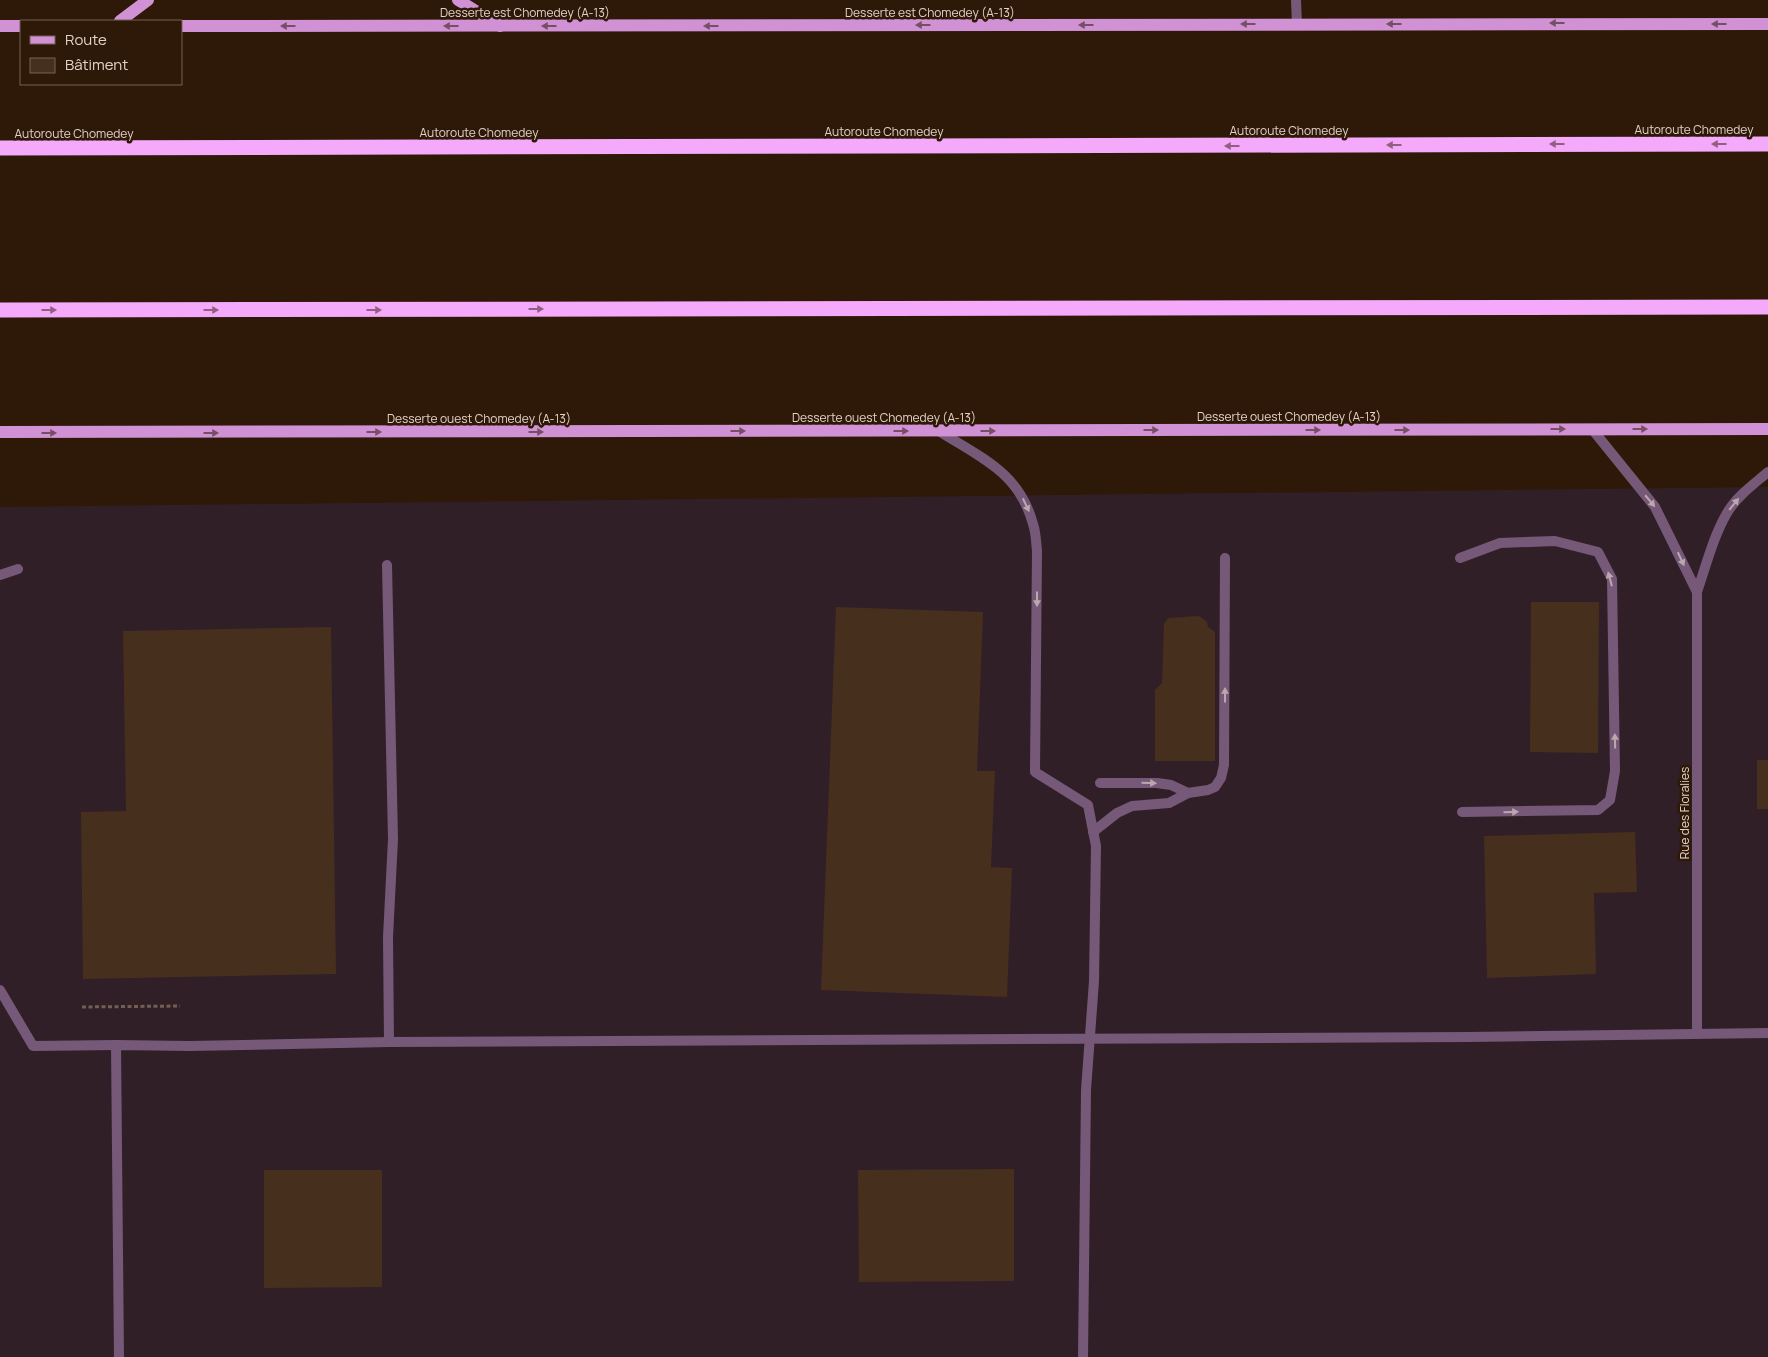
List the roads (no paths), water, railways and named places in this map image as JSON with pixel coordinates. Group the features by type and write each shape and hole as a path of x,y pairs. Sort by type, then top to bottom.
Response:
{"highway":[{"name":"Autoroute Chomedey","path":"0,148 1768,144"},
{"path":"0,310 1768,307"}],"main road":[{"path":"121,20 148,0"},
{"path":"458,0 500,26"},
{"name":"Desserte est Chomedey (A-13)","path":"182,26 1768,24"},
{"path":"0,26 20,26"},
{"name":"Desserte ouest Chomedey (A-13)","path":"0,432 1768,429"}],"street":[{"path":"1296,0 1297,24"},
{"path":"1592,429 1655,507 1697,592"},
{"path":"939,431 1008,477 1019,490 1028,507 1034,526 1037,551 1035,772 1088,805 1096,846 1094,981 1086,1090 1083,1357"},
{"path":"1697,592 1719,530 1728,512 1739,497 1768,472"},
{"path":"1460,558 1500,544 1555,541 1598,552 1612,579 1615,771 1610,800 1598,810 1462,812"},
{"path":"1093,832 1117,813 1132,806 1170,803 1188,793 1215,787 1221,778 1224,765 1225,558"},
{"path":"387,565 393,839 388,937 389,1042"},
{"path":"0,575 18,569"},
{"name":"Rue des Floralies","path":"1697,592 1697,1034"},
{"path":"1100,783 1157,783 1170,785 1188,793"},
{"path":"0,990 33,1046 190,1046 389,1042 1487,1037 1768,1033"},
{"path":"116,1045 119,1357"}]}
